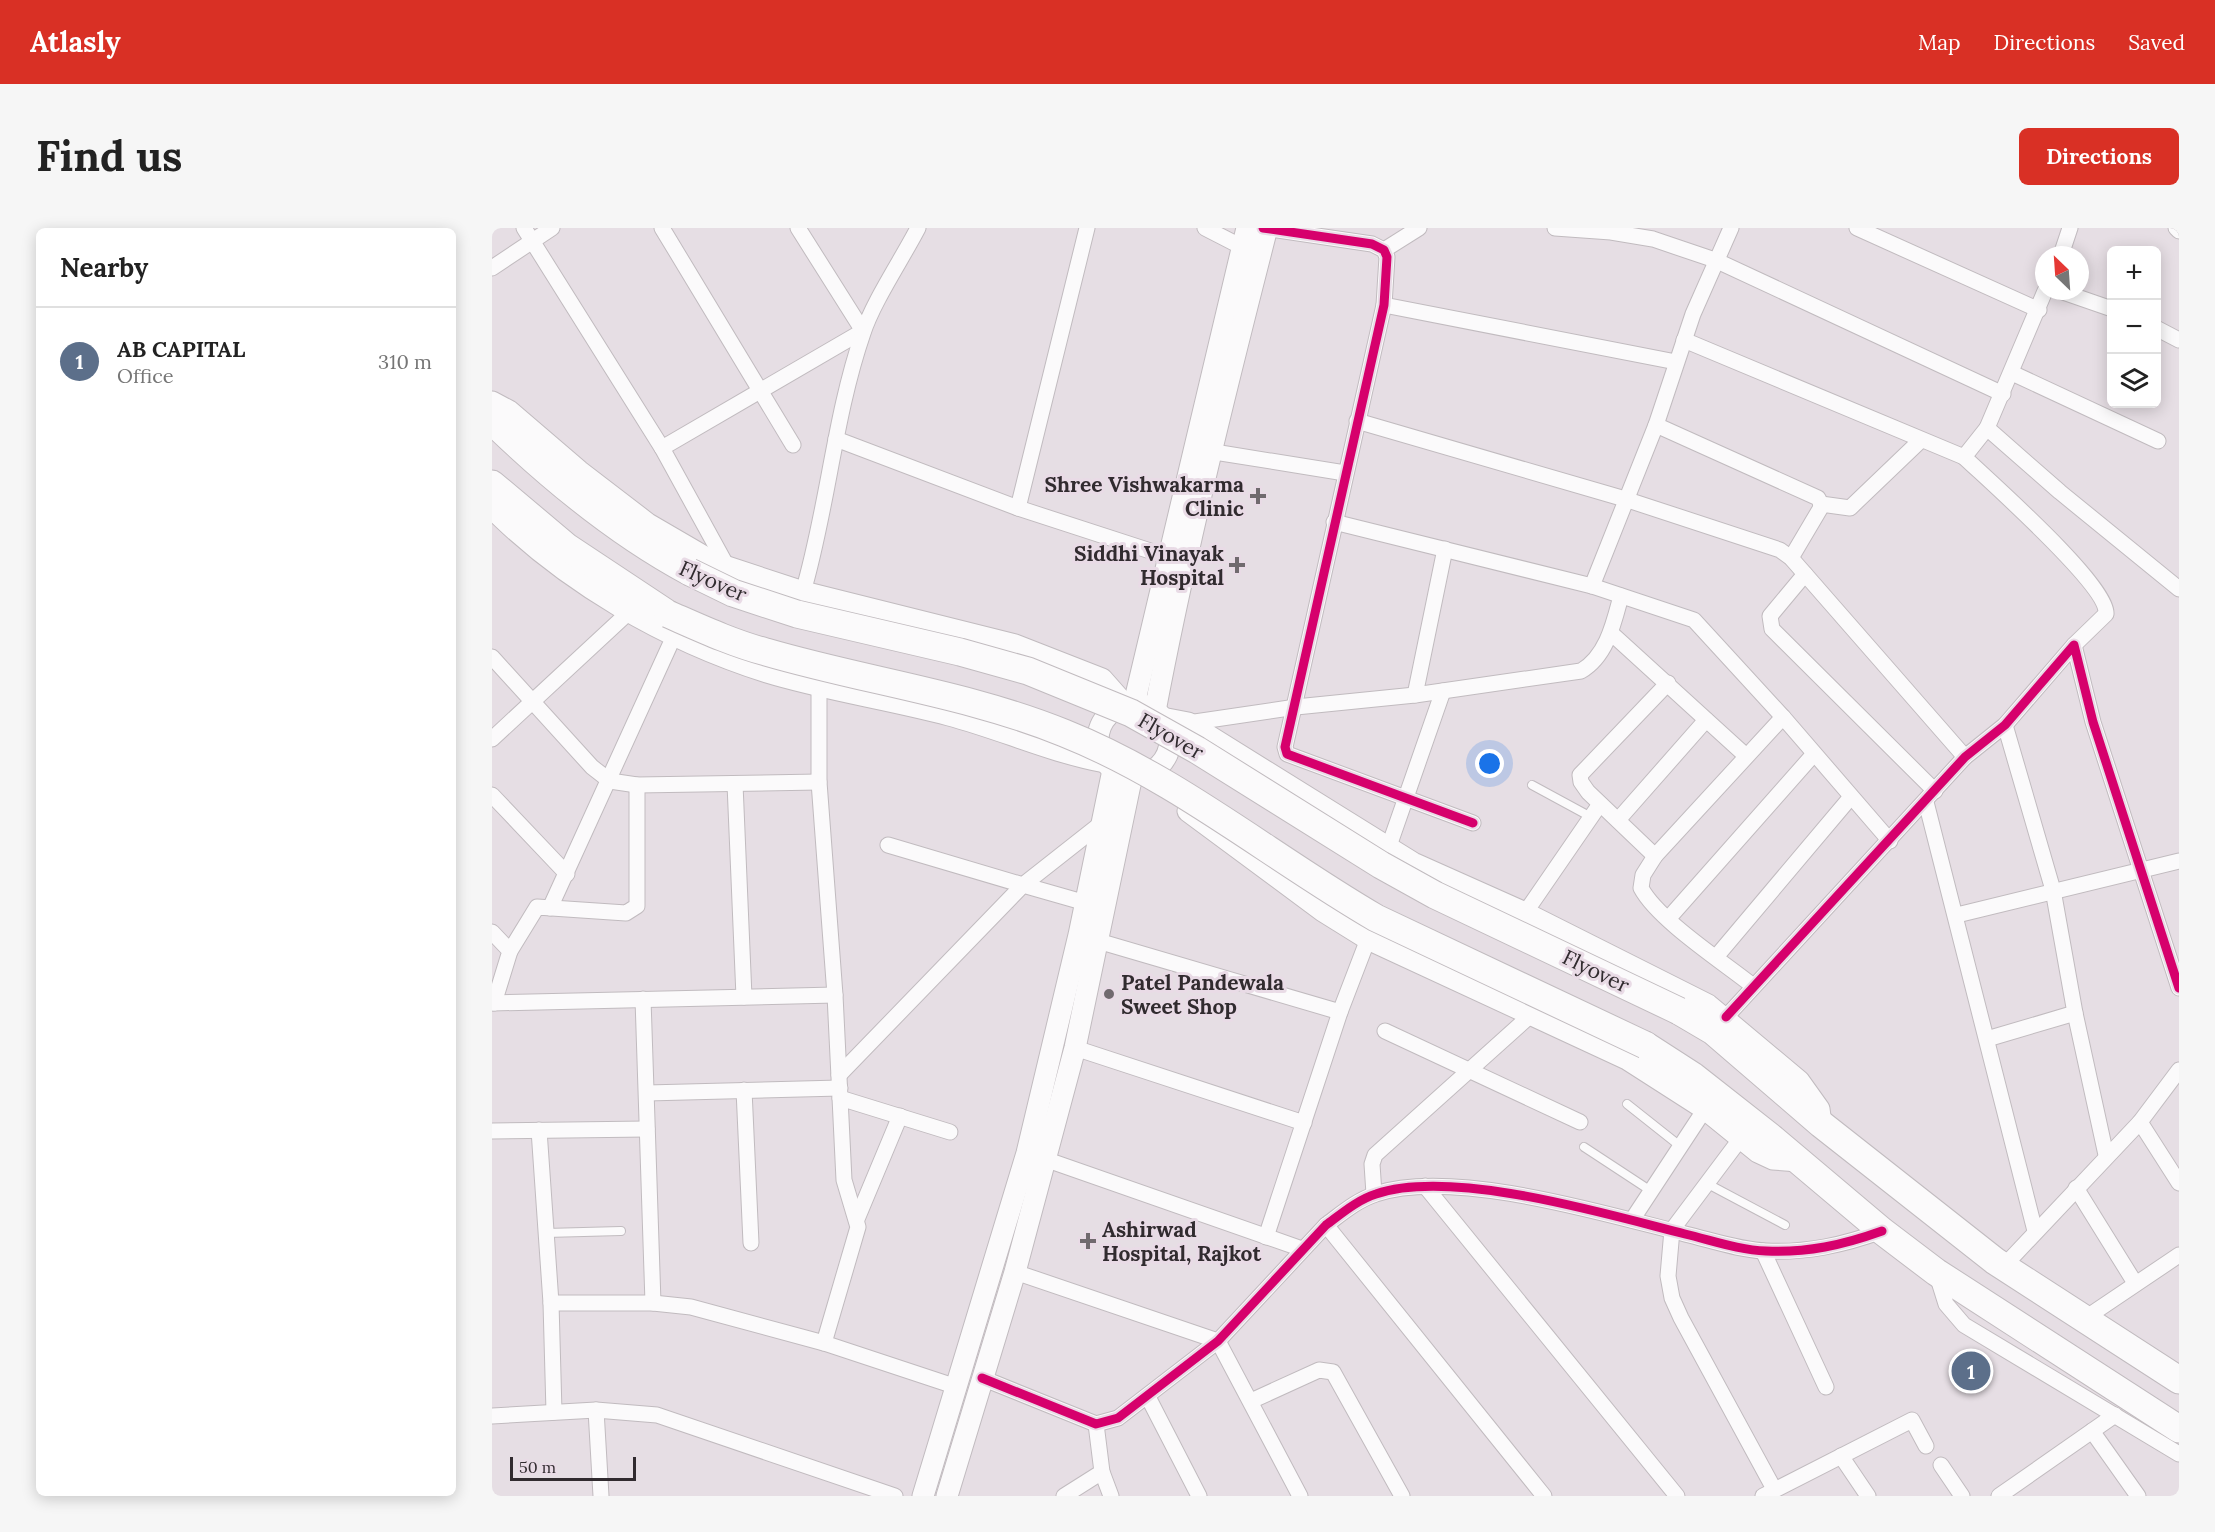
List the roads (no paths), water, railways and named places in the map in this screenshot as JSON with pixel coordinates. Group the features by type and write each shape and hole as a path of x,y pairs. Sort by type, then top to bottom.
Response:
{"highway":[{"name":"Flyover","path":"492,421 525,453 598,513 690,572 733,592 797,614 960,651 1028,671 1131,713 1207,756 1380,865 1435,895 1678,1011 1721,1038 1821,1124 2003,1266 2179,1380"},
{"name":"Flyover","path":"492,484 567,547 671,625 764,652 1005,710 1066,733 1151,774 1376,918 1645,1044 1693,1076 1882,1231 1936,1272 2179,1429"}],"main road":[{"path":"1202,450 1265,228"},
{"path":"1130,704 1176,560 1202,450 1245,237"},
{"path":"492,402 509,411 579,471 648,524 728,568 803,592 1016,645 1102,679 1130,704 1188,723 1314,800 1388,849 1450,881 1525,913 1687,994 1725,1017 1799,1081 1819,1108 1821,1124"},
{"path":"492,508 558,564 629,612 671,625 734,661 950,715 1005,731 1068,755 1122,771 1156,768 1168,749 1168,727 1159,714 1176,560"},
{"path":"1130,704 1114,710 1099,728 1097,740 1122,771 1323,911 1368,939 1407,959 1533,1014 1627,1059 1705,1109 1758,1152 1773,1159 1799,1161"},
{"path":"947,1496 1015,1272 1103,822 1122,771"},
{"path":"923,1496 957,1387 1075,1048 1098,941 1122,771"}],"street":[{"path":"492,268 528,234 552,228"},
{"path":"662,228 793,445"},
{"path":"798,228 863,331"},
{"path":"803,592 821,522 836,439 863,331 918,228"},
{"path":"1018,508 1088,228"},
{"path":"1205,228 1245,237"},
{"path":"1265,228 1372,244 1384,250 1387,257 1384,305 1334,522 1296,707 1285,747 1291,758 1473,823"},
{"path":"1384,250 1419,228"},
{"path":"1555,228 1645,237 1715,260 2003,394"},
{"path":"1592,586 1656,425 1676,362 1715,260 1731,228"},
{"path":"1857,228 2039,310"},
{"path":"2064,246 2070,228"},
{"path":"2176,228 2179,231"},
{"path":"528,234 662,448 728,568"},
{"path":"1964,457 1987,428 2042,300"},
{"path":"2086,300 2107,307"},
{"path":"1384,305 1676,362"},
{"path":"2161,330 2179,340"},
{"path":"662,448 863,331"},
{"path":"1684,340 1964,457 2064,552 2105,602 2106,614 2074,645 2005,724 1965,757 1890,841 1725,1017"},
{"path":"2012,373 2158,441"},
{"path":"1357,421 1625,499 1780,550 1791,558 1965,757"},
{"path":"1656,425 1812,494 1821,504 1850,508 1921,440"},
{"path":"1987,428 2060,492 2179,589"},
{"path":"836,439 1018,508 1176,560"},
{"path":"1202,450 1345,473"},
{"path":"1791,558 1821,504"},
{"path":"1334,522 1592,586 1694,620 1783,717 1850,798 1890,841"},
{"path":"1415,695 1445,549"},
{"path":"1804,574 1770,616 1772,629 1930,796 2035,1231"},
{"path":"1188,723 1296,707 1415,695 1581,671 1594,660 1611,633 1621,596"},
{"path":"492,739 629,612"},
{"path":"550,908 610,781 671,625"},
{"path":"1611,633 1745,755"},
{"path":"2074,645 2093,722 2179,988"},
{"path":"492,657 591,767 610,781 637,785 819,782"},
{"path":"819,684 819,782 835,994 846,1193 857,1219"},
{"path":"1655,856 1617,820 1595,811 1580,775 1668,684"},
{"path":"1388,849 1443,691"},
{"path":"1753,986 1668,919 1641,888 1643,875 1655,856 1745,755 1783,717"},
{"path":"1617,820 1707,720"},
{"path":"2005,724 2053,890 2075,1012 2106,1155"},
{"path":"1668,919 1813,755"},
{"path":"735,784 744,997"},
{"path":"637,785 637,906 626,913 537,907 510,951 493,1003 835,994"},
{"path":"492,795 567,874"},
{"path":"1716,957 1850,798"},
{"path":"1525,913 1595,811"},
{"path":"840,1087 1023,885 1103,822"},
{"path":"888,845 1086,903"},
{"path":"1957,915 2179,861"},
{"path":"492,932 510,951"},
{"path":"1266,1236 1340,1012 1368,939"},
{"path":"1098,941 1340,1012"},
{"path":"643,999 653,1303"},
{"path":"1987,1039 2075,1012"},
{"path":"1374,1194 1372,1164 1375,1155 1533,1014"},
{"path":"1386,1031 1580,1122"},
{"path":"1075,1048 1304,1123"},
{"path":"2003,1266 2106,1155 2140,1122 2179,1070"},
{"path":"647,1093 840,1087 900,1116 950,1132"},
{"path":"744,1090 751,1243"},
{"path":"1632,1220 1705,1109"},
{"path":"824,1343 857,1237 857,1219 900,1116"},
{"path":"2140,1122 2179,1182"},
{"path":"492,1131 647,1129"},
{"path":"539,1130 551,1303 554,1412"},
{"path":"1741,1138 1672,1230 1668,1276 1672,1298 1768,1493 1912,1420 1926,1446"},
{"path":"1036,1156 1302,1249"},
{"path":"1425,1186 1677,1496"},
{"path":"982,1378 1096,1424 1118,1418 1218,1341 1326,1225 1346,1209 1374,1194 1425,1186 1484,1190 1632,1220 1763,1251 1822,1249 1882,1231"},
{"path":"2076,1188 2135,1283"},
{"path":"1326,1225 1536,1494"},
{"path":"1763,1251 1826,1387"},
{"path":"2084,1319 2179,1255"},
{"path":"1015,1272 1218,1341 1300,1496"},
{"path":"1936,1272 1946,1304 1964,1324 2179,1454"},
{"path":"551,1303 653,1303 691,1307 824,1343 957,1387"},
{"path":"1251,1401 1319,1370 1333,1372 1402,1496"},
{"path":"1148,1397 1199,1496"},
{"path":"596,1410 601,1496"},
{"path":"492,1416 596,1410 657,1415 895,1496"},
{"path":"1999,1496 2115,1415"},
{"path":"1096,1424 1102,1472 1112,1496"},
{"path":"2092,1431 2138,1496"},
{"path":"1841,1456 1868,1496"},
{"path":"1941,1465 1962,1496"},
{"path":"1064,1496 1102,1472"}],"lane":[{"path":"1532,785 1595,811"},
{"path":"1627,1104 1680,1146"},
{"path":"1584,1147 1651,1191"},
{"path":"1706,1183 1785,1225"},
{"path":"546,1233 621,1231"}],"place":[{"name":"Shree Vishwakarma Clinic","path":"1258,496"},
{"name":"Siddhi Vinayak Hospital","path":"1237,565"},
{"name":"Patel Pandewala Sweet Shop","path":"1109,994"},
{"name":"Ashirwad Hospital, Rajkot","path":"1088,1241"},
{"name":"AB CAPITAL","path":"1971,1371"}]}
